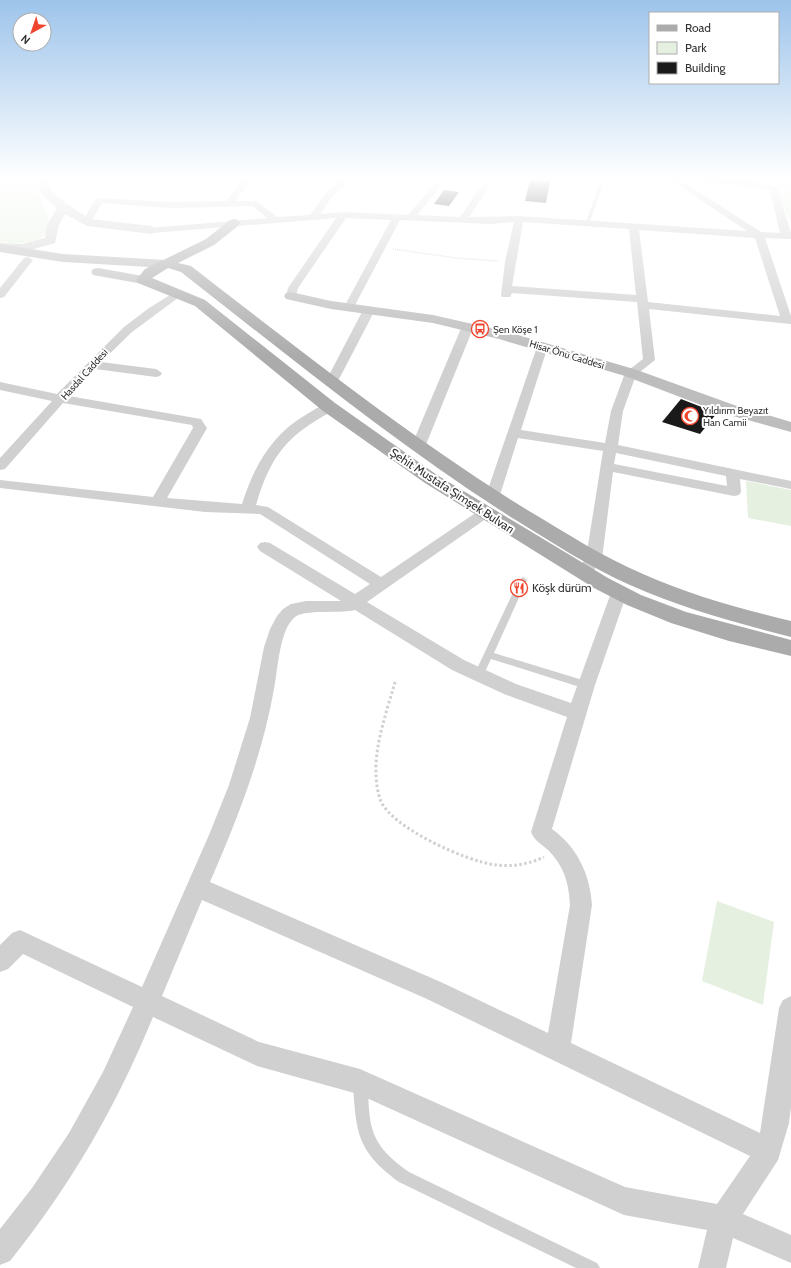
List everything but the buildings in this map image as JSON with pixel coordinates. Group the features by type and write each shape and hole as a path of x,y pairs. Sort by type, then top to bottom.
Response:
{"main road":[{"path":"0,256 143,280 150,272 215,238"},
{"path":"172,291 195,275 210,242"},
{"path":"0,248 63,258 166,264"},
{"name":"Şehit Mustafa Şimşek Bulvarı","path":"166,264 186,268 418,447 488,506"},
{"name":"Şehit Mustafa Şimşek Bulvarı","path":"143,280 200,303 329,407 431,480 488,506 588,566 619,593 655,609 704,626 791,648"},
{"name":"Hisar Önü Caddesi","path":"290,296 331,305 410,315 468,326 542,346 631,373 654,383 728,409 791,427"},
{"name":"Şehit Mustafa Şimşek Bulvarı","path":"588,566 624,574 678,597 738,616 791,629"}],"street":[{"path":"0,248 23,248 51,240 51,238"},
{"path":"290,296 293,288 327,238"},
{"path":"349,307 387,238"},
{"path":"515,238 506,292 642,302 789,321 759,238"},
{"path":"588,566 617,411 631,373 649,360 635,238"},
{"path":"1,291 28,260"},
{"name":"Hasdal Caddesi","path":"0,466 107,349 172,291"},
{"path":"332,381 368,310"},
{"path":"418,447 468,326"},
{"path":"0,1251 48,1189 76,1146 100,1104 148,1003 223,826 250,750 260,715 271,656 283,621 292,612 299,608 307,606 340,608 356,602 488,506 542,346"},
{"path":"92,365 156,373"},
{"path":"0,386 62,399 192,420 198,424 200,428 158,501"},
{"path":"248,508 255,482 280,441 300,424 329,407"},
{"path":"513,433 611,448 791,485"},
{"path":"607,466 734,492 733,473"},
{"path":"0,484 205,507 248,508 263,510 272,514 381,584"},
{"path":"265,547 438,653 479,675 510,689 578,713"},
{"path":"558,1049 581,905 581,892 574,868 560,848 541,832 586,685 619,593"},
{"path":"196,887 421,985 558,1049 769,1151"},
{"path":"0,961 20,941 256,1054 360,1082 624,1201 723,1219 791,1249"},
{"path":"712,1268 723,1219 769,1151 776,1123 791,1008"}],"lane":[{"path":"479,675 522,580"},
{"path":"488,655 586,685"},
{"path":"360,1082 363,1129 370,1144 379,1157 390,1168 592,1268"}],"path":[{"path":"382,247 456,258 510,262"},
{"path":"395,682 384,723 379,750 377,778 379,796 390,816 406,827 467,857 491,864 517,865 529,863 560,848"}],"green space":[{"path":"0,238 41,238 24,243 0,242"},
{"path":"746,481 791,490 791,526 748,518"},
{"path":"717,901 774,922 763,1005 702,981"}],"place":[{"name":"Şen Köşe 1","path":"480,329"},
{"name":"Yıldırım Beyazıt Han Camii","path":"690,416"},
{"name":"Köşk dürüm","path":"519,588"}]}
